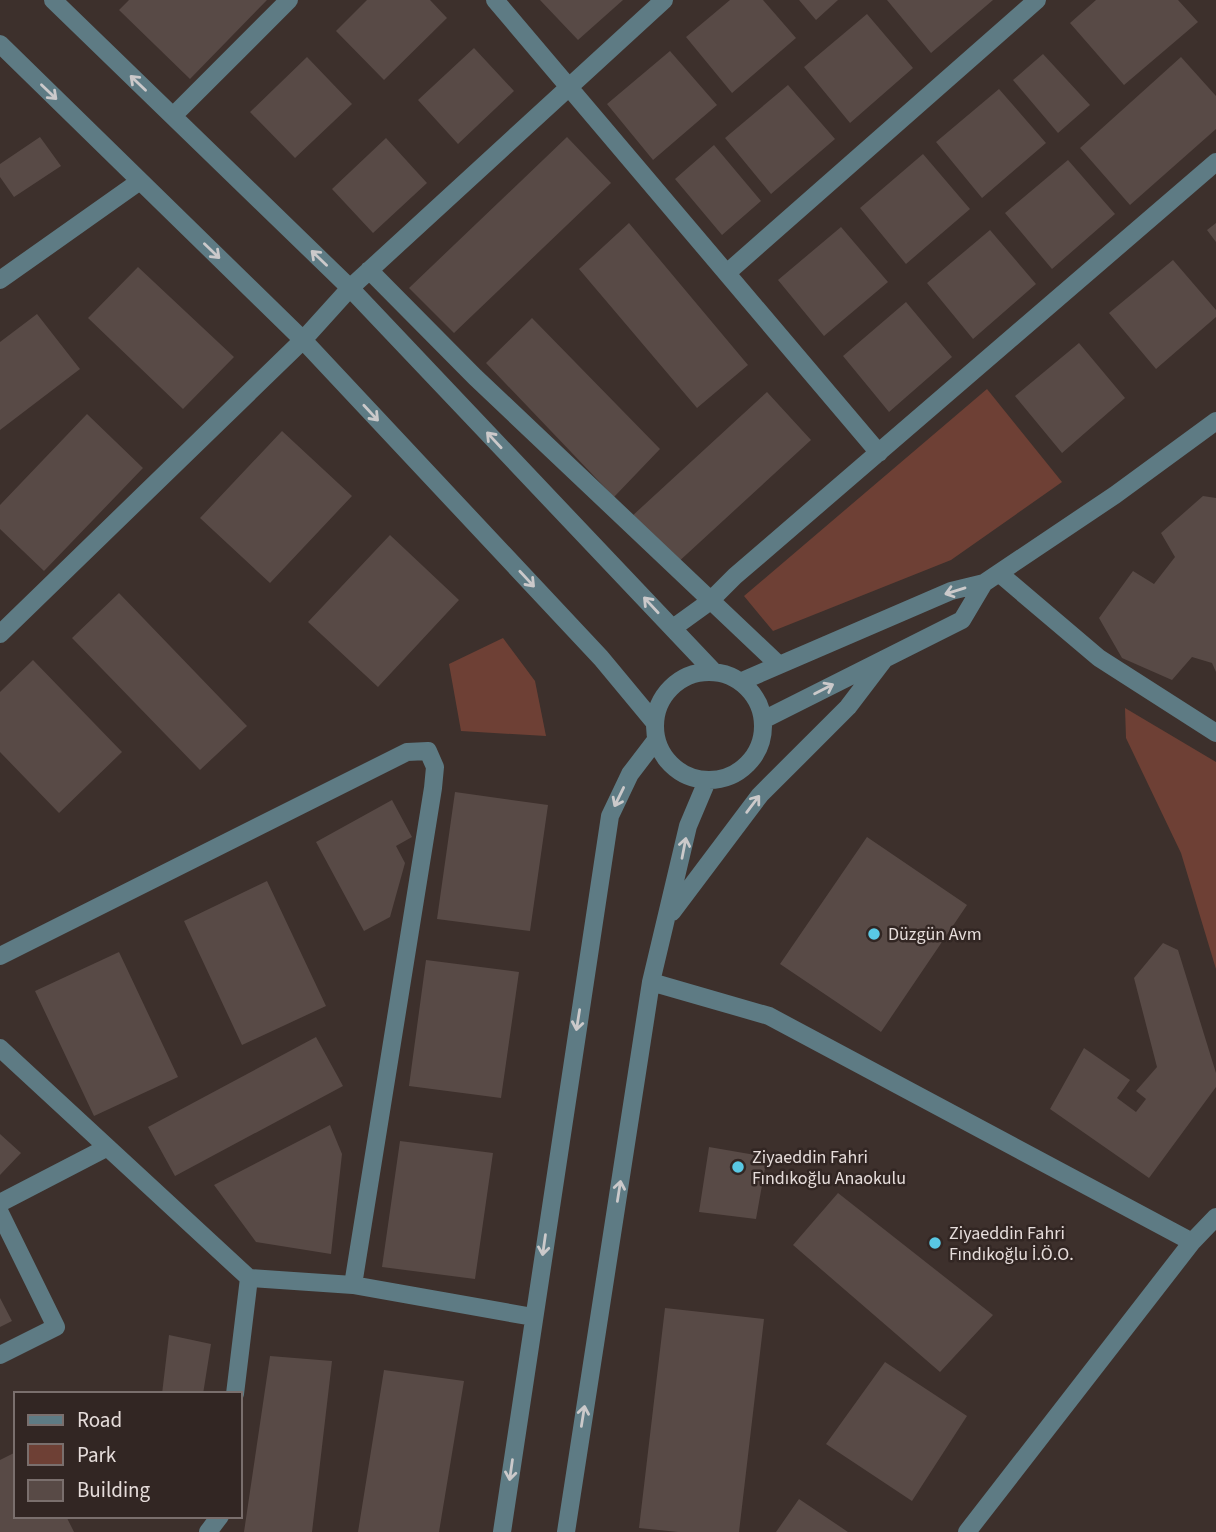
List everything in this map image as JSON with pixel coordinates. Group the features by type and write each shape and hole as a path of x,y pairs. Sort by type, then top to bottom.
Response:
{"street":[{"path":"0,44 303,340 601,658 656,732 663,756 675,769 690,778 708,781 726,778 742,770 755,756 762,739 763,720 758,703 740,682 715,672 350,288 53,0"},
{"path":"173,116 289,0"},
{"path":"495,0 879,453"},
{"path":"0,634 303,340 350,288 664,0"},
{"path":"727,272 1037,0"},
{"path":"673,628 709,602 1216,162"},
{"path":"0,279 141,181"},
{"path":"369,270 709,602 779,666"},
{"path":"740,682 951,591 984,583 1115,495 1216,421"},
{"path":"1000,573 1099,657 1216,733"},
{"path":"763,720 962,620 984,583"},
{"path":"668,918 760,795 848,707 885,657"},
{"path":"502,1532 610,816 630,774 656,732 659,706 674,685 697,673 715,672"},
{"path":"0,956 407,752 428,751 435,767 433,788 353,1284"},
{"path":"566,1532 652,982 688,826 708,781"},
{"path":"652,982 769,1016 1192,1242"},
{"path":"0,1048 249,1278 353,1284 533,1317"},
{"path":"0,1203 106,1148"},
{"path":"0,1213 56,1328 0,1355"},
{"path":"968,1532 1192,1242 1216,1217"},
{"path":"235,1392 249,1278"}],"green space":[{"path":"987,389 1062,482 951,560 773,631 744,596"},
{"path":"503,638 535,681 546,736 461,731 449,664"},
{"path":"1125,708 1216,762 1216,969 1181,853 1126,738"}],"building":[{"path":"129,0 267,0 190,79 119,10"},
{"path":"367,0 430,0 447,18 384,80 336,31"},
{"path":"540,0 623,0 578,40"},
{"path":"730,0 763,0 796,38 732,93 686,37"},
{"path":"799,0 838,0 816,20"},
{"path":"887,0 993,0 931,53"},
{"path":"1096,0 1178,0 1198,22 1124,85 1070,23"},
{"path":"867,14 913,68 850,123 804,67"},
{"path":"474,48 514,91 458,144 418,100"},
{"path":"670,51 717,105 653,160 607,104"},
{"path":"1043,54 1090,105 1058,133 1013,80"},
{"path":"307,57 352,104 295,158 250,112"},
{"path":"1181,57 1216,96 1216,129 1130,205 1080,148"},
{"path":"788,85 835,139 771,194 725,138"},
{"path":"999,89 1046,143 982,198 936,142"},
{"path":"40,137 61,166 14,197 0,177 0,164"},
{"path":"567,137 611,183 454,333 409,288"},
{"path":"386,138 427,183 373,233 332,189"},
{"path":"714,145 761,201 722,235 675,179"},
{"path":"923,154 970,209 906,264 860,208"},
{"path":"1068,160 1115,214 1052,269 1005,213"},
{"path":"629,223 748,365 697,408 579,269"},
{"path":"1216,223 1216,242 1207,230"},
{"path":"841,227 888,282 824,336 778,280"},
{"path":"990,230 1036,284 973,339 927,283"},
{"path":"1173,260 1216,310 1216,317 1156,369 1109,313"},
{"path":"138,267 234,357 183,409 88,318"},
{"path":"906,302 952,357 889,412 843,356"},
{"path":"37,314 80,369 0,430 0,342"},
{"path":"532,318 660,449 614,497 486,363"},
{"path":"1079,343 1125,398 1062,453 1015,396"},
{"path":"767,392 811,440 675,565 631,517"},
{"path":"87,414 143,468 44,571 0,529 0,505"},
{"path":"282,431 352,496 270,583 200,518"},
{"path":"1203,496 1216,498 1216,672 1212,663 1192,657 1172,680 1122,658 1099,618 1133,571 1154,584 1175,557 1161,533"},
{"path":"390,535 459,600 378,687 308,622"},
{"path":"119,593 247,726 200,770 72,638"},
{"path":"33,660 122,752 59,813 0,752 0,692"},
{"path":"455,792 548,805 530,931 437,919"},
{"path":"392,800 412,837 396,846 405,863 390,917 364,931 316,842"},
{"name":"Düzgün Avm","path":"867,837 967,905 881,1032 780,964"},
{"path":"267,881 326,1006 242,1045 184,921"},
{"path":"1163,943 1178,950 1216,1073 1216,1087 1149,1178 1050,1109 1084,1048 1130,1080 1117,1098 1136,1112 1146,1099 1136,1091 1157,1067 1134,978"},
{"path":"119,952 178,1077 94,1116 35,991"},
{"path":"426,960 519,972 501,1098 409,1086"},
{"path":"316,1037 343,1086 175,1176 148,1127"},
{"path":"330,1125 342,1154 331,1254 256,1242 214,1185"},
{"path":"0,1134 21,1153 0,1175"},
{"path":"400,1141 493,1153 475,1279 382,1267"},
{"path":"709,1147 767,1157 756,1219 699,1212"},
{"path":"838,1193 993,1315 940,1372 793,1245"},
{"path":"0,1298 12,1321 0,1327"},
{"path":"665,1308 764,1319 739,1532 678,1532 639,1528"},
{"path":"169,1335 211,1344 203,1392 162,1392"},
{"path":"270,1356 332,1361 312,1532 244,1532"},
{"path":"885,1362 967,1416 912,1501 826,1444"},
{"path":"384,1370 464,1381 439,1532 358,1532"},
{"path":"14,1453 14,1518 67,1518 74,1532 0,1532 0,1460"},
{"path":"799,1499 848,1532 776,1532"}],"place":[{"name":"Düzgün Avm","path":"874,934"},
{"name":"Ziyaeddin Fahri Fındıkoğlu Anaokulu","path":"738,1167"},
{"name":"Ziyaeddin Fahri Fındıkoğlu İ.Ö.O.","path":"935,1243"}]}
